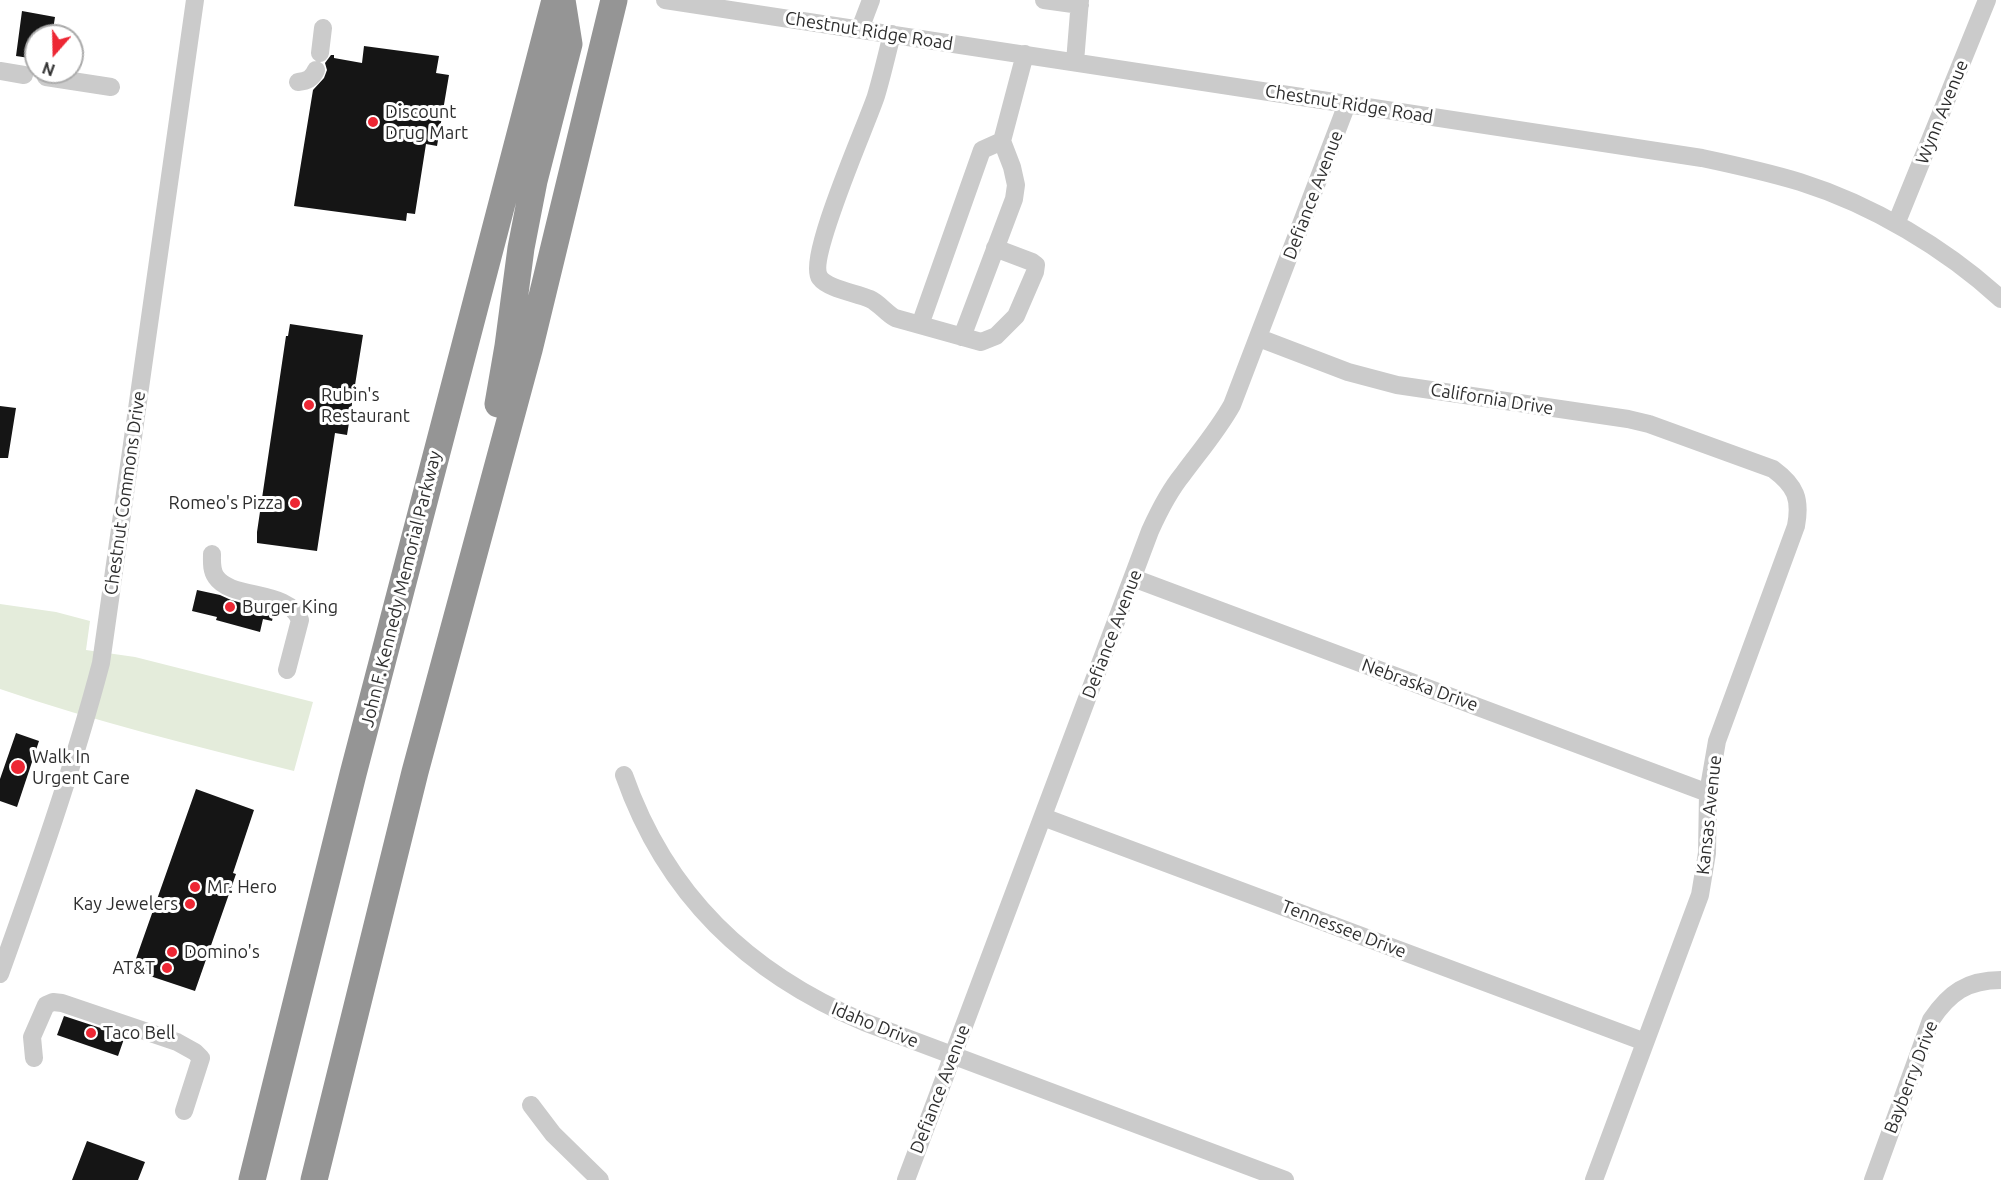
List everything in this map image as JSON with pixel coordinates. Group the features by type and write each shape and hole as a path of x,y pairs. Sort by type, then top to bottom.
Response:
{"highway":[{"name":"John F. Kennedy Memorial Parkway","path":"252,1180 362,739 555,0"},
{"path":"469,571 506,358 521,248 534,181 569,45 562,0"},
{"path":"314,1180 415,772 529,350 614,0"}],"street":[{"name":"Chestnut Commons Drive","path":"0,974 54,822 84,728 101,663 195,0"},
{"name":"Chestnut Ridge Road","path":"665,0 1702,158 1752,168 1850,201 1896,224 1946,256 2001,299"},
{"path":"860,29 871,0"},
{"path":"1044,0 1080,3 1076,62"},
{"name":"Wynn Avenue","path":"1896,224 1987,0"},
{"path":"298,82 309,80 318,62 323,28"},
{"path":"892,34 876,96 825,229 817,271 820,278 827,284 872,300 895,318 981,342 996,336 1016,316 1035,272 1036,265 1032,262 995,248"},
{"path":"962,337 1014,199 1016,185 1002,141 1025,54"},
{"path":"0,71 24,75"},
{"path":"84,83 111,87"},
{"name":"Defiance Avenue","path":"906,1180 1150,531 1170,493 1209,442 1232,405 1347,104"},
{"path":"920,325 982,150 1002,141"},
{"name":"California Drive","path":"1259,338 1368,378 1397,385 1628,419 1649,424 1727,452"},
{"name":"Kansas Avenue","path":"1594,1180 1700,895 1707,853 1708,793 1717,741 1796,526 1799,511 1798,499 1786,478 1773,469 1727,452"},
{"path":"212,554 213,572 221,583 288,605 298,615 300,620 287,670"},
{"name":"Nebraska Drive","path":"1133,578 1708,793"},
{"name":"Idaho Drive","path":"624,775 636,808 652,840 693,899 743,950 802,992 833,1009 953,1056 1286,1180"},
{"name":"Tennessee Drive","path":"1043,817 1646,1042"},
{"name":"Bayberry Drive","path":"1873,1180 1931,1020 1941,1004 1956,991 1973,983 2001,980"},
{"path":"34,1058 32,1037 46,1005 53,1002 62,1003 177,1042 201,1058 184,1110"},
{"path":"531,1105 553,1134 600,1180"}],"green space":[{"path":"0,604 56,612 90,621 86,650 135,657 313,702 294,771 109,723 0,689"}],"building":[{"path":"22,11 55,17 54,24 24,24 24,57 16,56"},
{"path":"364,46 439,56 436,73 449,75 437,146 426,144 415,214 407,213 406,221 294,206 313,90 324,78 327,70 325,63 331,55 334,55 334,58 362,63"},
{"path":"290,324 363,335 347,435 335,433 317,551 257,543 286,336 288,336"},
{"path":"0,406 16,408 8,458 0,458"},
{"path":"197,590 274,612 272,621 263,619 260,632 192,611"},
{"path":"16,733 39,741 17,807 0,801 0,779"},
{"path":"196,789 254,810 233,873 236,874 195,991 132,970"},
{"path":"64,1016 125,1036 118,1056 57,1035"},
{"path":"87,1141 145,1162 138,1180 72,1180"}],"place":[{"name":"Discount Drug Mart","path":"373,122"},
{"name":"Rubin's Restaurant","path":"309,405"},
{"name":"Romeo's Pizza","path":"295,503"},
{"name":"Burger King","path":"230,607"},
{"name":"Walk In Urgent Care","path":"18,767"},
{"name":"Mr. Hero","path":"195,887"},
{"name":"Kay Jewelers","path":"190,904"},
{"name":"Domino's","path":"172,952"},
{"name":"AT&T","path":"167,968"},
{"name":"Taco Bell","path":"91,1033"}]}
